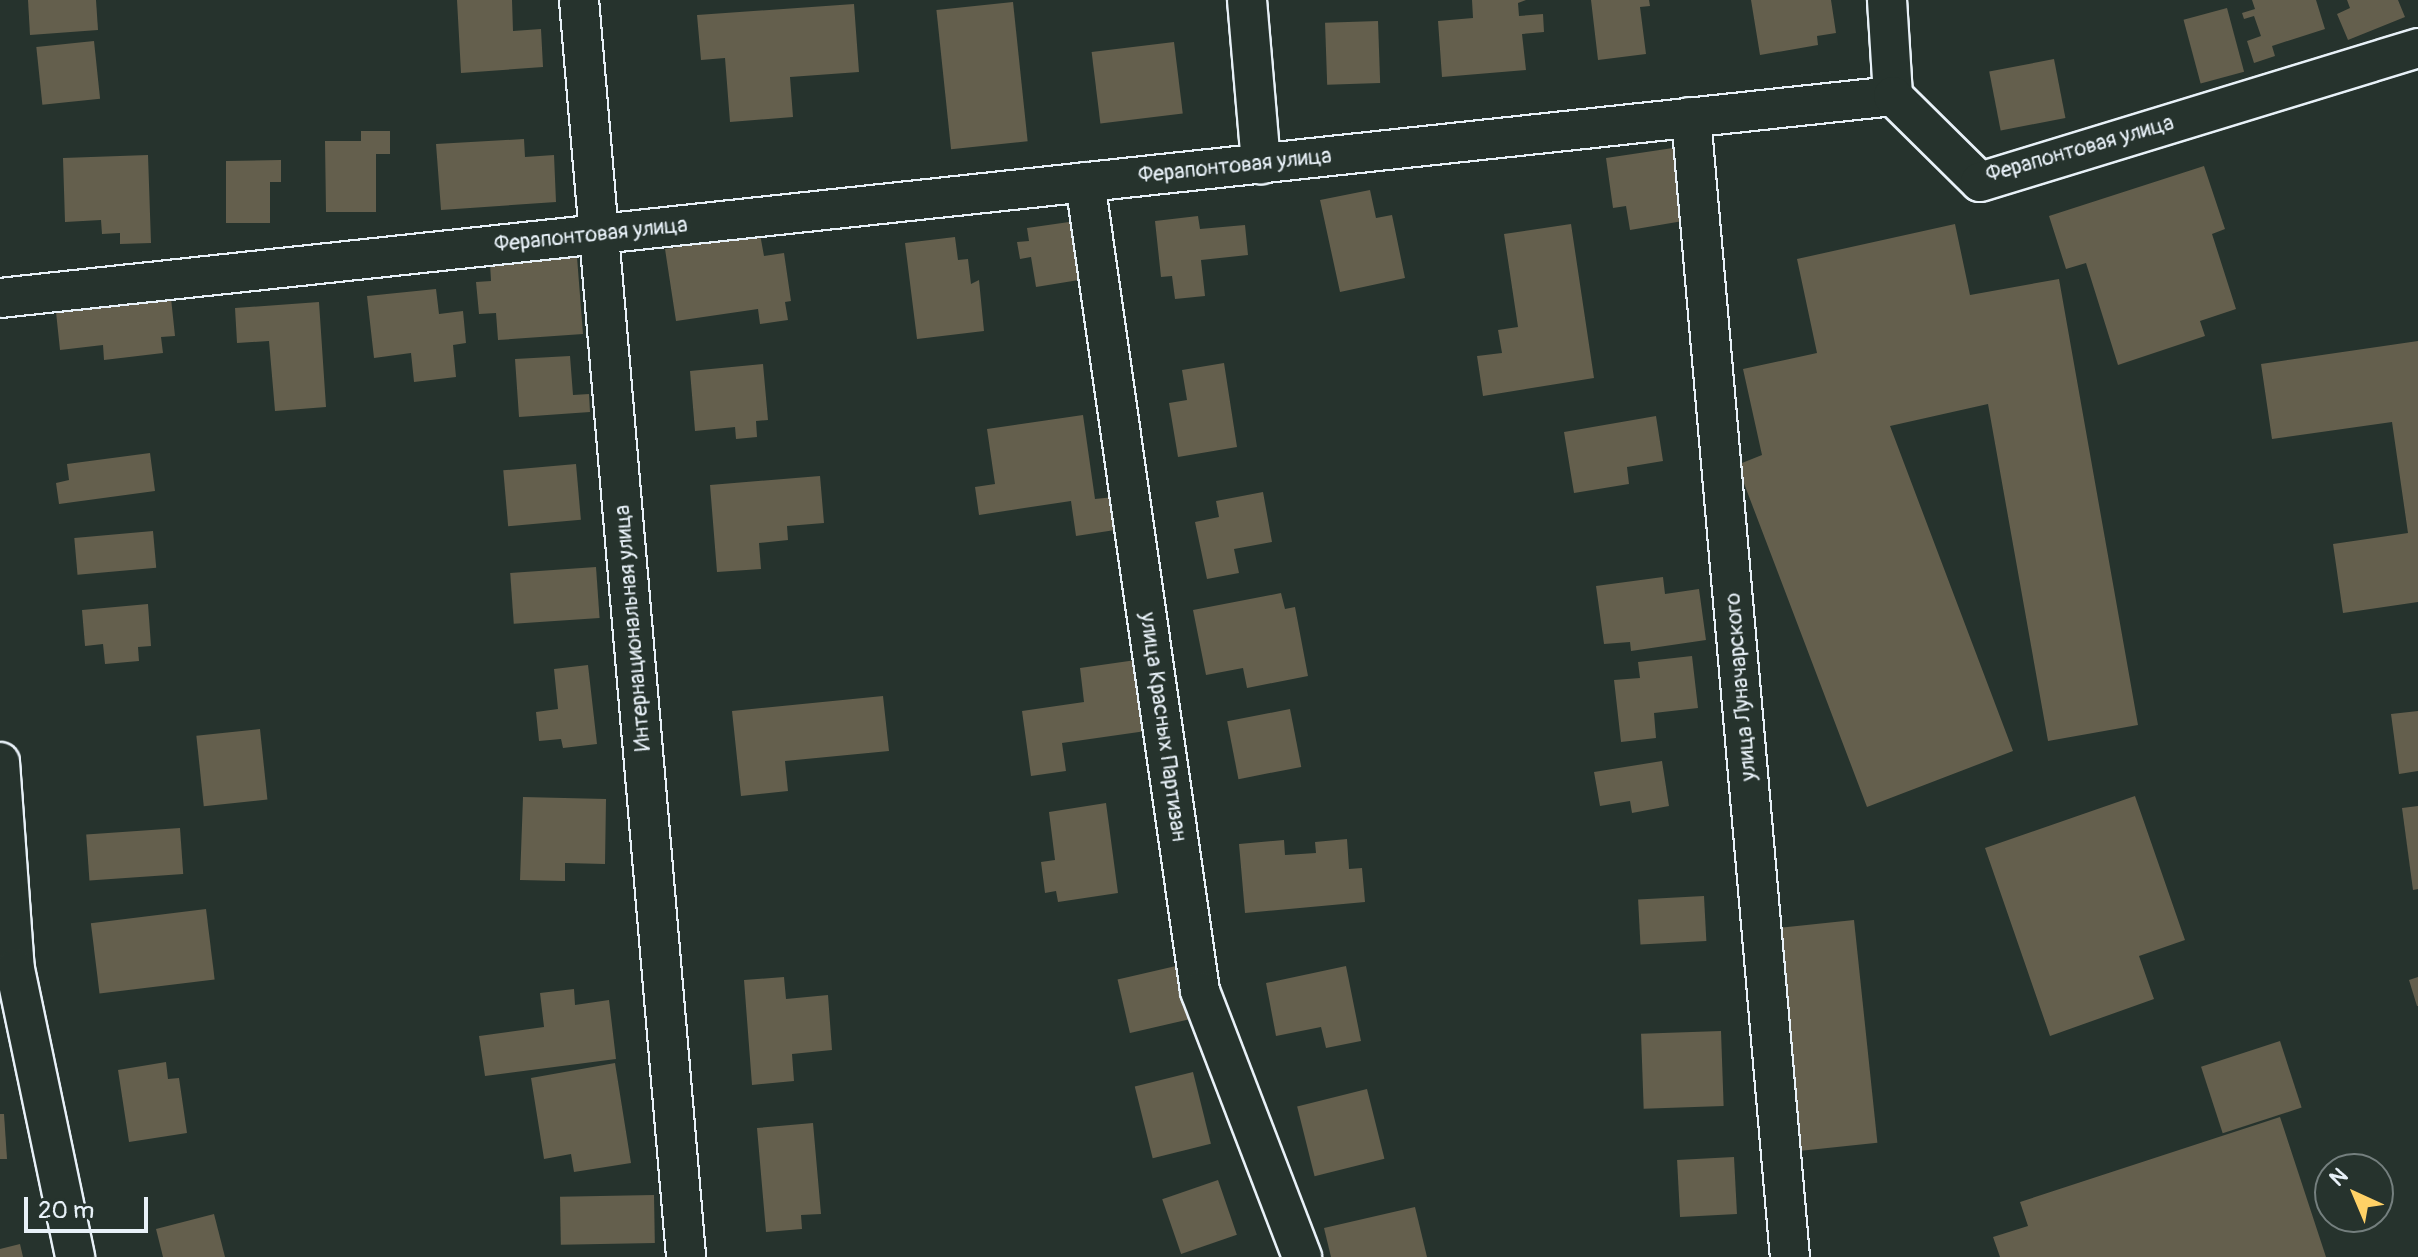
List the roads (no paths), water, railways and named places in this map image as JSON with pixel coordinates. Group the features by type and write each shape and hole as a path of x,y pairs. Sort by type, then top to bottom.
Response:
{"street":[{"name":"Интернациональная улица","path":"579,0 686,1257"},
{"path":"1247,0 1261,164"},
{"path":"1887,0 1893,96"},
{"name":"Ферапонтовая улица","path":"0,298 1893,96 1980,182 2418,48"},
{"name":"улица Луначарского","path":"1691,117 1790,1257"},
{"name":"улица Красных Партизан","path":"1085,182 1200,991 1302,1257"},
{"path":"0,762 15,969 75,1257"}]}
